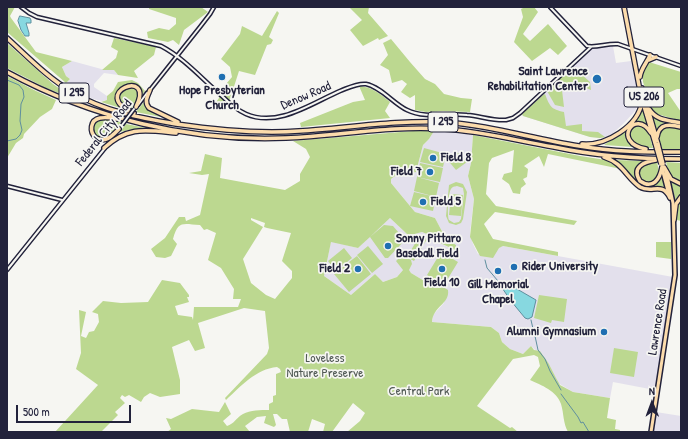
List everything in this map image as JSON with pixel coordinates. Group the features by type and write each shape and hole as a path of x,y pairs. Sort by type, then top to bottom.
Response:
{"highway":[{"name":"US 206","path":"624,7 632,48"},
{"name":"I 295","path":"7,38 48,74 77,95 109,108 183,125 239,132 270,132 300,131 397,122 430,122 484,127 596,148 658,152 681,151"},
{"name":"Lawrence Road","path":"632,48 640,77 643,96 663,166"},
{"name":"Lawrence Road","path":"632,48 653,138 657,142"},
{"path":"640,77 642,67 650,55"},
{"path":"648,60 656,57"},
{"name":"I 295","path":"7,72 39,88 105,114 142,124 201,135 242,138 277,138 396,128 443,128 488,133 555,148 596,154 681,160"},
{"path":"135,108 140,99 139,91 137,88 131,86 123,88 118,97 123,107 137,114 156,120"},
{"path":"150,90 146,102 149,108 183,125"},
{"path":"643,96 655,116 663,120 681,124"},
{"path":"554,141 588,145 609,140 617,135 637,116 641,107 643,96"},
{"path":"119,129 110,138 102,140 94,136 91,128 94,121 101,118 142,124"},
{"path":"653,138 647,127 640,123 632,126 627,133 628,139 635,146 658,152"},
{"path":"657,142 659,131 662,127 670,125 681,127"},
{"path":"104,148 116,138 130,132 201,135"},
{"path":"596,154 616,162 641,187 663,190 667,192 670,198"},
{"path":"663,166 659,179 654,183 646,184 639,179 638,170 643,164 664,159"},
{"path":"663,166 671,179 681,184"},
{"path":"674,220 676,204 681,197"}],"main road":[{"name":"Lawrence Road","path":"663,166 674,214"},
{"name":"Lawrence Road","path":"651,432 676,270 674,214 670,185 663,166"}],"street":[{"name":"Denow Road","path":"20,7 37,16 125,38 155,43 165,47 236,108 246,114 259,118 273,118 286,115 354,85 364,84 374,87 401,107 416,113 463,115 503,120 513,118 591,47"},
{"name":"Federal City Road","path":"7,270 177,56 214,7"},
{"path":"550,7 584,43 591,47 614,44 632,48 681,66"},
{"path":"7,186 62,200"}],"shaded area":[{"name":"Saint Lawrence Rehabilitation Center","path":"613,46 616,63 631,61 639,96 639,103 635,111 610,136 600,138 590,137 523,116 522,114 592,49"},
{"path":"72,61 105,70 114,70 118,75 104,73 94,84 94,87 107,96 107,100 102,101 93,99 66,83 70,79 66,76 62,67"},
{"name":"Rider University","path":"434,131 473,135 471,163 468,176 474,199 470,233 478,254 503,246 673,277 655,390 613,382 610,398 573,392 558,383 549,364 531,346 523,354 510,349 502,342 499,333 491,327 432,322 433,315 444,303 443,287 436,288 411,273 408,270 412,264 403,270 397,277 383,282 375,274 351,295 324,276 331,241 358,248 390,218 408,235 422,232 454,250 456,245 446,239 435,218 415,212 391,183 391,179 397,174 404,172 414,173 417,169 423,145"},
{"path":"656,412 681,416 681,432 653,432"}],"green space":[{"path":"7,7 15,7 10,16 36,52 72,61 62,67 66,76 70,79 66,83 7,32"},
{"path":"149,7 201,7 208,12 184,30 179,45 173,40 168,42 148,38 147,32 159,28 169,30 176,24 176,18 149,9"},
{"path":"349,7 369,7 368,13 388,36 379,40 378,38 363,46 350,30 362,20"},
{"path":"525,7 534,7 538,12 523,34 530,41 548,24 567,46 558,55 550,48 532,61 514,42 523,17 521,9"},
{"path":"277,11 279,13 269,37 273,40 271,44 267,45 255,75 239,71 226,108 214,105 219,98 221,90 232,77 230,67 221,59 240,34 242,26 262,36"},
{"path":"114,38 156,47 154,55 134,71 138,78 118,75 114,70 102,70 116,58 118,51 111,47"},
{"path":"391,39 425,79 435,84 444,94 472,99 470,112 426,112 415,110 415,95 410,98 401,92 407,84 402,80 392,83 389,70 380,65 388,55 383,43"},
{"path":"7,43 53,84 74,99 46,88 7,68"},
{"path":"649,62 681,72 681,89 668,93 681,112 681,121 657,114 652,109 643,82 642,71"},
{"path":"572,66 590,82 591,90 586,88 562,90 564,107 555,105 547,91"},
{"path":"7,76 56,100 52,109 40,117 24,134 23,138 16,143 7,158"},
{"path":"132,80 138,83 145,91 141,97 138,89 130,84 124,85 120,88 115,98 124,109 101,102 107,100 107,96 113,91 118,82"},
{"path":"359,86 372,89 390,102 385,111 390,118 301,127 300,123 353,102 365,100"},
{"path":"125,88 134,88 138,94 137,99 130,110 125,107 119,97 119,94"},
{"path":"545,94 552,107 556,110 564,112 566,126 582,124 582,131 598,132 605,137 590,137 523,116 522,114"},
{"path":"144,102 148,110 161,117 136,112"},
{"path":"642,106 649,127 643,122 632,123"},
{"path":"650,113 665,123 659,127 656,133"},
{"path":"101,118 121,122 109,136 101,138 95,135 93,128 96,120"},
{"path":"126,124 146,128 120,132"},
{"path":"638,125 648,129 653,148 641,148 631,142 628,132 631,127"},
{"path":"671,126 681,129 681,149 662,149 659,138 661,130"},
{"path":"626,130 627,141 633,147 604,145"},
{"path":"413,131 434,131 423,145 416,172 398,175 391,179 391,183 415,212 435,218 446,239 456,245 455,250 422,232 408,235 390,218 358,248 331,242 324,276 351,295 375,274 383,282 397,277 403,270 396,261 402,255 411,260 412,264 409,270 411,273 436,288 443,287 448,290 446,299 435,312 432,322 491,327 499,333 502,342 510,349 523,354 531,346 534,350 540,351 560,385 573,392 610,398 607,418 616,420 615,429 620,430 620,432 568,432 559,399 548,389 530,380 540,366 538,357 534,355 513,359 477,406 518,432 347,432 360,421 365,413 353,403 332,432 323,432 325,424 312,419 308,432 290,432 287,419 282,419 277,414 273,414 276,425 274,427 264,423 266,416 257,417 245,426 250,432 167,432 171,429 166,418 171,419 192,409 219,412 225,402 231,414 223,421 227,426 246,413 256,410 269,410 269,404 273,402 273,396 276,395 276,374 281,372 277,367 262,371 249,379 226,400 225,398 267,354 269,348 265,311 244,308 198,323 205,348 195,351 189,340 172,347 180,380 180,394 160,397 150,393 144,397 141,402 129,395 125,397 122,395 120,398 125,403 115,412 118,415 101,432 55,432 98,385 76,369 81,353 79,310 86,312 81,336 86,338 89,332 94,331 99,322 98,314 92,312 103,301 121,303 148,302 162,280 180,283 189,295 189,297 187,297 189,302 175,306 178,315 192,317 193,320 194,307 238,307 241,299 233,299 234,289 221,268 208,260 216,233 207,229 204,230 200,225 182,224 175,233 173,239 177,244 171,256 165,258 156,257 151,249 165,238 179,217 185,217 186,221 200,215 209,174 202,175 189,173 201,171 205,154 222,158 220,178 285,190 300,181 300,174 310,157 306,149 293,141","holes":["251,218 265,223 264,227 291,233 282,261 292,271 292,278 275,299 266,295 251,283 243,259 263,227 251,220"]},
{"path":"473,135 606,160 621,169 548,154 544,167 539,156 524,166 528,169 527,177 523,179 526,184 521,188 520,194 513,193 509,184 502,179 504,174 512,172 514,150 492,158 489,163 486,194 496,206 577,221 574,225 495,212 484,224 493,239 558,252 558,256 503,246 499,248 493,258 480,256 470,237 474,199 468,176 471,163"},
{"name":"Field 8","path":"424,148 446,154 443,167 420,162"},
{"path":"456,152 462,155 467,162 456,170 446,158"},
{"path":"616,160 644,161 637,167 636,175 644,185 654,184 662,176 665,188 646,188 641,185"},
{"path":"651,162 657,162 659,172 654,182 646,183 640,179 639,172 643,165"},
{"path":"666,162 681,163 681,196 676,202"},
{"name":"Field 7","path":"420,163 443,168 440,182 417,177"},
{"path":"417,177 439,183 436,197 414,191"},
{"path":"456,182 463,184 467,192 463,219 461,223 456,225 449,223 446,216 449,185","holes":["457,186 463,188 464,194 461,219 459,222 454,223 449,220 448,217 449,195 452,188"]},
{"name":"Field 5","path":"414,192 436,197 433,211 410,206"},
{"path":"451,194 463,195 461,216 449,215"},
{"path":"680,200 681,221 677,220 677,209"},
{"name":"Sonny Pittaro Baseball Field","path":"384,225 393,226 405,240 388,258 385,258 370,237"},
{"path":"420,235 427,239 414,261 407,257"},
{"path":"656,242 671,242 671,259 656,257"},
{"path":"368,246 383,264 372,273 357,255"},
{"path":"344,248 352,258 336,271 328,261"},
{"name":"Field 10","path":"441,252 458,262 444,285 427,275"},
{"name":"Field 2","path":"357,256 371,274 360,283 345,265"},
{"path":"345,265 360,283 349,292 334,274"},
{"path":"539,295 567,299 564,322 552,320 551,323 534,318"},
{"path":"614,348 638,352 634,377 610,373"}],"water":[{"path":"20,16 30,18 31,20 31,23 26,23 29,36 25,36 21,30 18,21"},
{"path":"499,283 517,289 536,300 532,317 528,319 525,318"}],"waterway":[{"path":"7,80 19,85 23,90 24,97 21,104 20,121 22,130 16,139 7,141"},
{"path":"485,260 487,268 498,281"},
{"path":"531,320 534,333"},
{"path":"535,336 538,350 545,359 561,390"},
{"path":"561,394 589,432"}],"place":[{"name":"Hope Presbyterian Church","path":"222,77"},
{"name":"Saint Lawrence Rehabilitation Center","path":"597,79"},
{"name":"Field 8","path":"433,158"},
{"name":"Field 7","path":"430,172"},
{"name":"Field 5","path":"423,202"},
{"name":"Sonny Pittaro Baseball Field","path":"388,246"},
{"name":"Rider University","path":"514,267"},
{"name":"Field 2","path":"358,269"},
{"name":"Field 10","path":"442,269"},
{"name":"Gill Memorial Chapel","path":"498,271"},
{"name":"Alumni Gymnasium","path":"604,332"}],"park label":[{"name":"Loveless Nature Preserve","path":"325,366"},
{"name":"Central Park","path":"419,392"}]}
